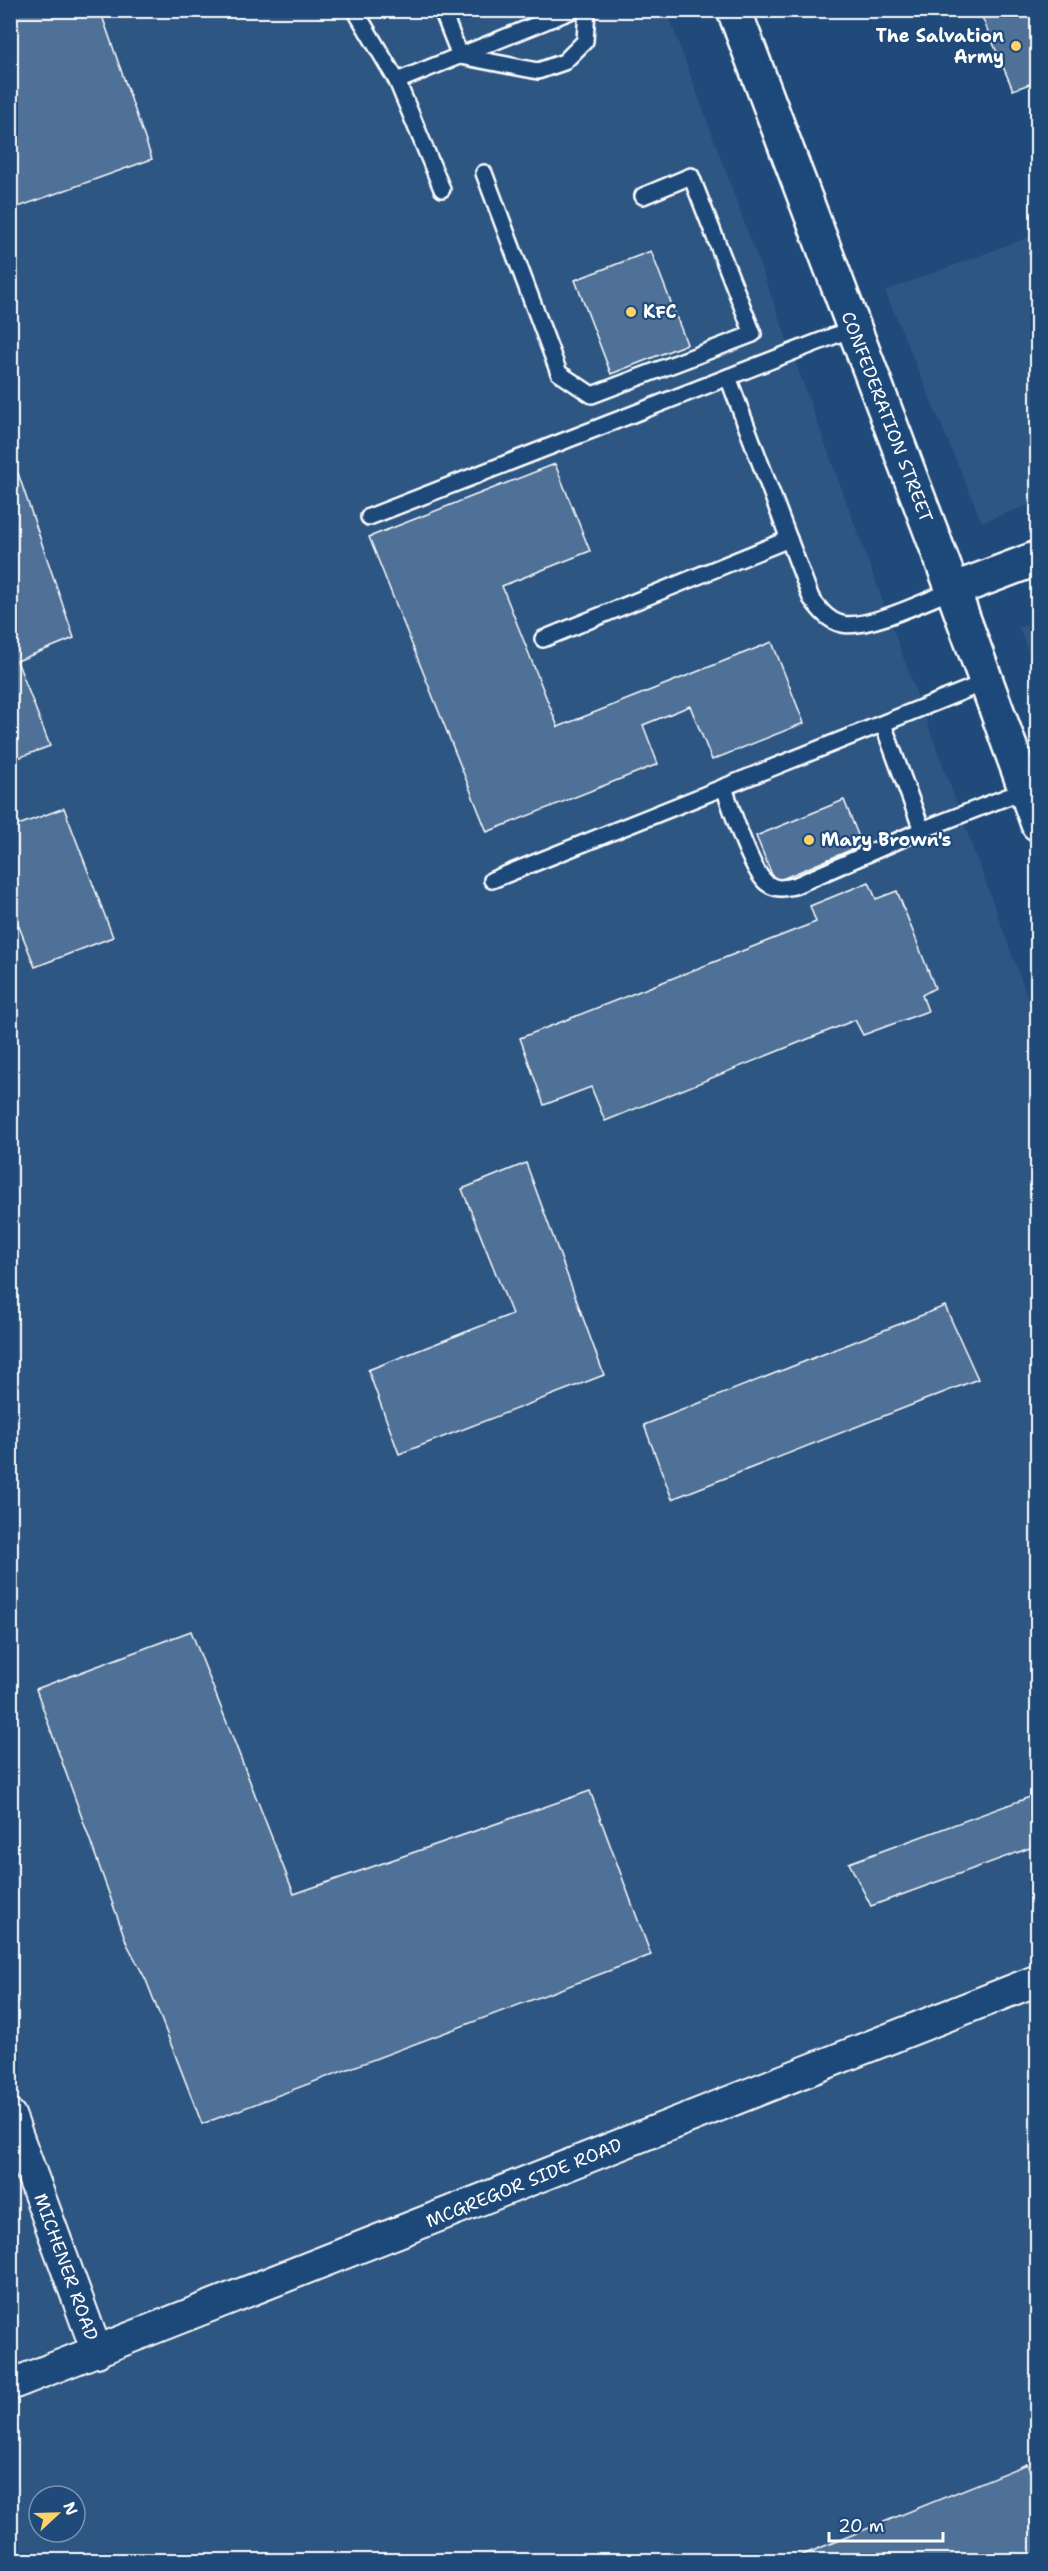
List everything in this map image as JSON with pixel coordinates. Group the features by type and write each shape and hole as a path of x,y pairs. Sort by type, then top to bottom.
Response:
{"main road":[{"name":"CONFEDERATION STREET","path":"734,10 953,590 1038,824"},
{"path":"953,590 1038,558"}],"street":[{"name":"MCGREGOR SIDE ROAD","path":"10,2385 1038,1980"},
{"name":"MICHENER ROAD","path":"10,2115 97,2352"}],"lane":[{"path":"355,10 397,81 442,189"},
{"path":"442,10 460,56"},
{"path":"397,81 573,10"},
{"path":"460,56 538,71 564,62 585,41 587,10"},
{"path":"484,173 559,373 592,395 753,334 691,176 643,196"},
{"path":"369,517 854,328"},
{"path":"728,377 811,598 824,615 842,624 860,626 953,590"},
{"path":"543,639 789,539"},
{"path":"492,880 986,682"},
{"path":"883,724 922,830"},
{"path":"724,788 756,871 766,883 779,890 794,886 922,830 1025,790"}],"shaded area":[{"path":"11,11 667,11 1037,1023 1037,2560 11,2560"},
{"path":"1037,234 1037,502 982,522 885,291"},
{"path":"1037,621 1037,676 1019,628"}],"building":[{"path":"10,10 100,10 152,159 10,210"},
{"name":"The Salvation Army","path":"979,10 1038,10 1038,81 1013,90"},
{"path":"1038,249 1038,274 1029,253"},
{"name":"KFC","path":"651,251 687,344 611,374 575,280"},
{"path":"555,464 590,551 502,586 558,727 772,642 804,723 712,760 690,706 643,725 658,764 487,832 369,537"},
{"path":"18,473 74,638 17,661 50,746 10,761 10,476"},
{"name":"Mary Brown's","path":"844,800 862,845 775,882 756,836"},
{"path":"64,808 113,937 35,967 10,904 10,828"},
{"path":"869,882 876,899 897,891 935,988 922,995 928,1011 863,1035 855,1020 605,1121 591,1087 544,1105 520,1038 816,922 810,906"},
{"path":"526,1163 604,1375 399,1454 368,1370 512,1314 462,1189"},
{"path":"945,1306 978,1379 672,1499 644,1425"},
{"path":"191,1631 294,1894 590,1791 651,1955 202,2124 146,1980 127,1944 36,1689"},
{"path":"1038,1794 1038,1845 871,1906 849,1863"},
{"path":"1027,2464 1038,2491 1038,2560 790,2560"}],"place":[{"name":"The Salvation Army","path":"1016,46"},
{"name":"KFC","path":"631,312"},
{"name":"Mary Brown's","path":"809,840"}]}
